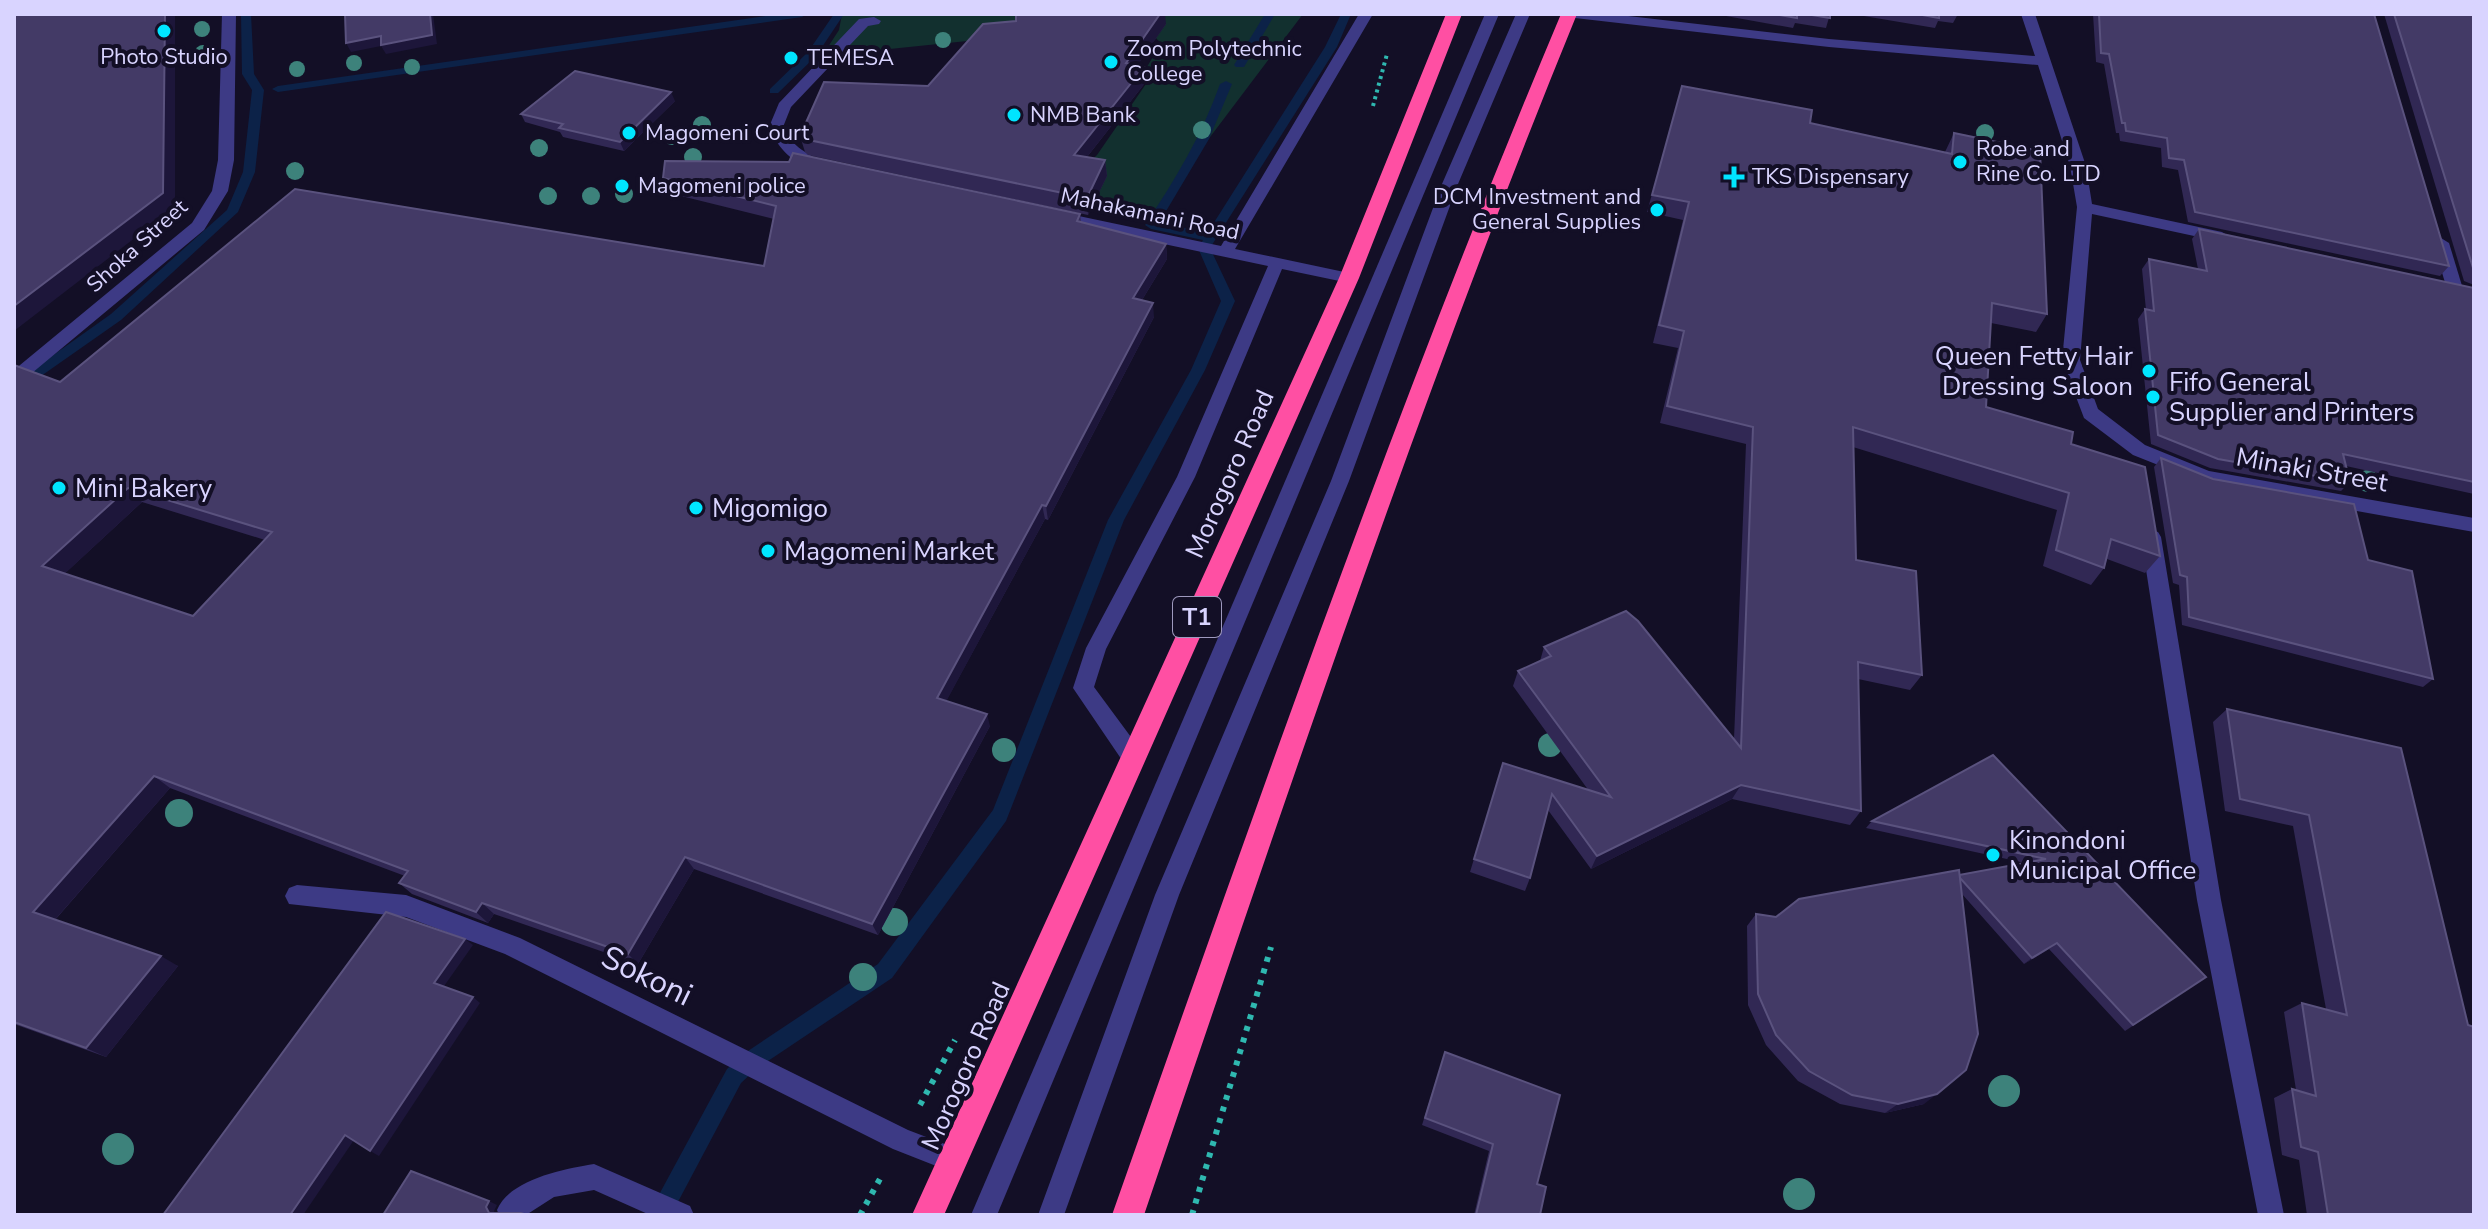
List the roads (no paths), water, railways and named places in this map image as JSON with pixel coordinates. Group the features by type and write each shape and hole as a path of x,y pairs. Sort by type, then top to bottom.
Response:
{"highway":[{"name":"Morogoro Road","path":"928,1215 1349,278 1454,14"},
{"path":"1128,1215 1287,755 1492,200 1572,14"}],"street":[{"name":"Shoka Street","path":"14,379 198,226 220,191 226,160 229,14"},
{"path":"1225,252 1366,14"},
{"path":"984,1215 1492,14"},
{"path":"1051,1215 1167,895 1340,481 1450,184 1523,14"},
{"path":"1572,14 1829,43 2043,61"},
{"name":"Minaki Street","path":"2028,14 2078,166 2085,207 2071,360 2090,413 2139,450 2206,477 2474,525"},
{"path":"833,169 802,162 783,144 776,127 784,106 864,22 874,21"},
{"path":"2085,207 2239,241"},
{"name":"Mahakamani Road","path":"1034,211 1349,278"},
{"path":"2437,230 2447,288 2474,292"},
{"path":"1134,759 1083,688 1096,648 1186,477 1277,263"},
{"path":"2139,450 2143,480"},
{"path":"2147,510 2209,900 2271,1215"},
{"name":"Sokoni","path":"297,896 406,906 512,946 902,1140 954,1160"},
{"path":"510,1210 550,1185 594,1177 681,1215"}],"waterway":[{"path":"14,390 116,317 232,212 249,172 258,90 248,74 246,14"},
{"path":"278,89 802,14"},
{"path":"774,91 812,54 839,14"},
{"path":"1240,65 1270,14"},
{"path":"659,1215 734,1076 749,1062 885,971 1000,815 1116,520 1198,370 1228,301 1204,248 1331,47 1346,14"},
{"path":"1210,237 1151,225 1194,157 1226,84"}],"place":[{"name":"Photo Studio","path":"164,31"},
{"name":"TEMESA","path":"791,58"},
{"name":"Zoom Polytechnic College","path":"1111,62"},
{"name":"NMB Bank","path":"1014,115"},
{"name":"Magomeni Court","path":"629,133"},
{"name":"Robe and Rine Co. LTD","path":"1960,162"},
{"name":"TKS Dispensary","path":"1734,177"},
{"name":"Magomeni police","path":"622,186"},
{"name":"DCM Investment and General Supplies","path":"1657,210"},
{"name":"Queen Fetty Hair Dressing Saloon","path":"2149,371"},
{"name":"Fifo General Supplier and Printers","path":"2153,397"},
{"name":"Mini Bakery","path":"59,488"},
{"name":"Migomigo","path":"696,508"},
{"name":"Magomeni Market","path":"768,551"},
{"name":"Kinondoni Municipal Office","path":"1993,855"}]}
